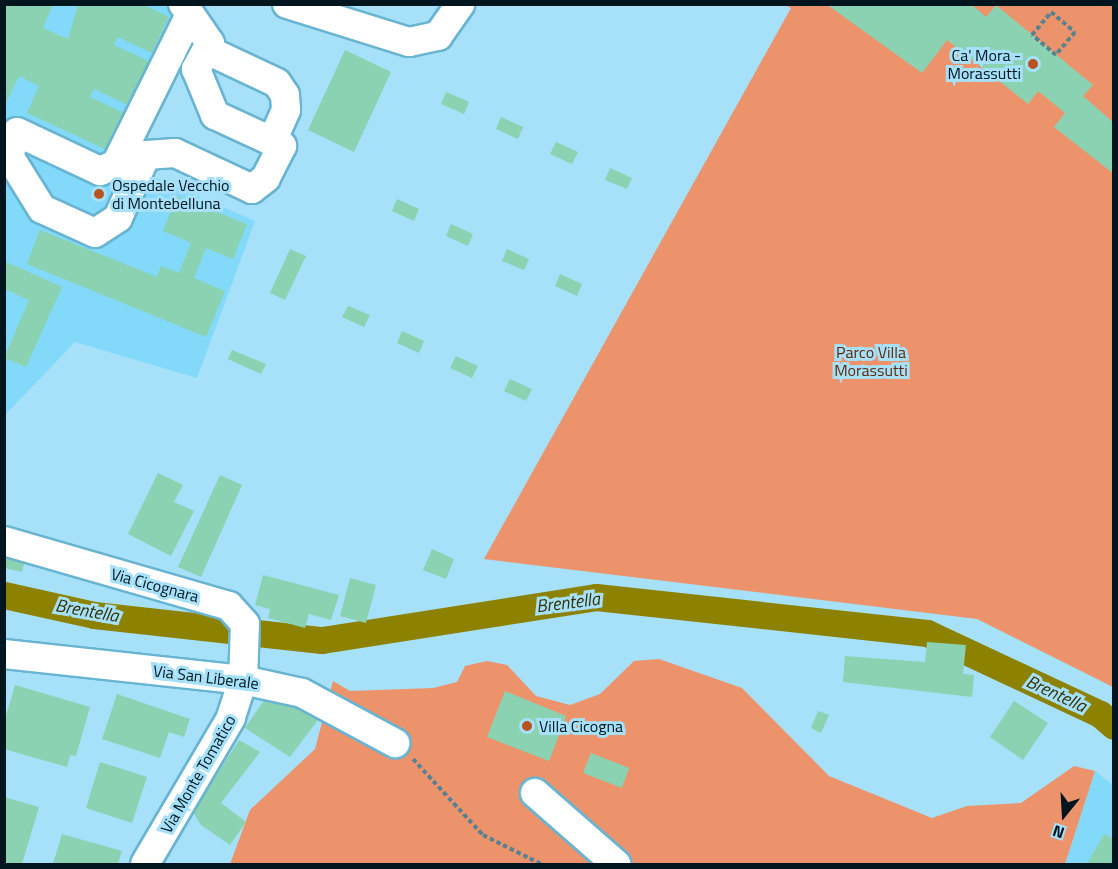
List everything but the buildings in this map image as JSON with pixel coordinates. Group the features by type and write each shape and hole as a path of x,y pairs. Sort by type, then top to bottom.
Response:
{"street":[{"path":"287,4 409,42 438,36 460,4"},
{"path":"186,10 210,44 196,69 215,115 282,146 266,178 252,189 175,153 146,154 131,160 186,10"},
{"path":"207,50 277,84 285,95 286,110 272,142"},
{"name":"Via Cicognara","path":"4,542 229,606 245,624 243,680"},
{"name":"Via San Liberale","path":"4,654 243,680 302,693 395,742"},
{"name":"Via Monte Tomatico","path":"146,864 231,718 243,680"},
{"path":"535,793 616,864"}],"path":[{"path":"1051,12 1075,32 1056,55 1032,35 1051,12"},
{"path":"395,742 483,835 541,864"}],"shaded area":[{"name":"Ospedale Vecchio di Montebelluna","path":"5,5 169,5 192,46 131,167 255,221 197,378 75,342 5,415"},
{"path":"1095,771 1113,785 1113,864 1065,864"}],"green space":[{"name":"Parco Villa Morassutti","path":"785,5 1113,5 1113,687 977,619 484,559 791,8"},
{"path":"659,659 742,688 829,776 932,818 967,806 1021,803 1074,766 1095,771 1065,864 230,864 250,810 315,749 333,681 350,691 433,688 457,682 465,666 487,661 507,665 536,696 570,705 600,694 634,661"}],"waterway":[{"name":"Brentella","path":"4,595 94,615 322,640 596,597 927,633 1100,714 1114,726"}],"place":[{"name":"Ca' Mora - Morassutti","path":"1033,64"},
{"name":"Ospedale Vecchio di Montebelluna","path":"99,194"},
{"name":"Villa Cicogna","path":"527,726"}]}
